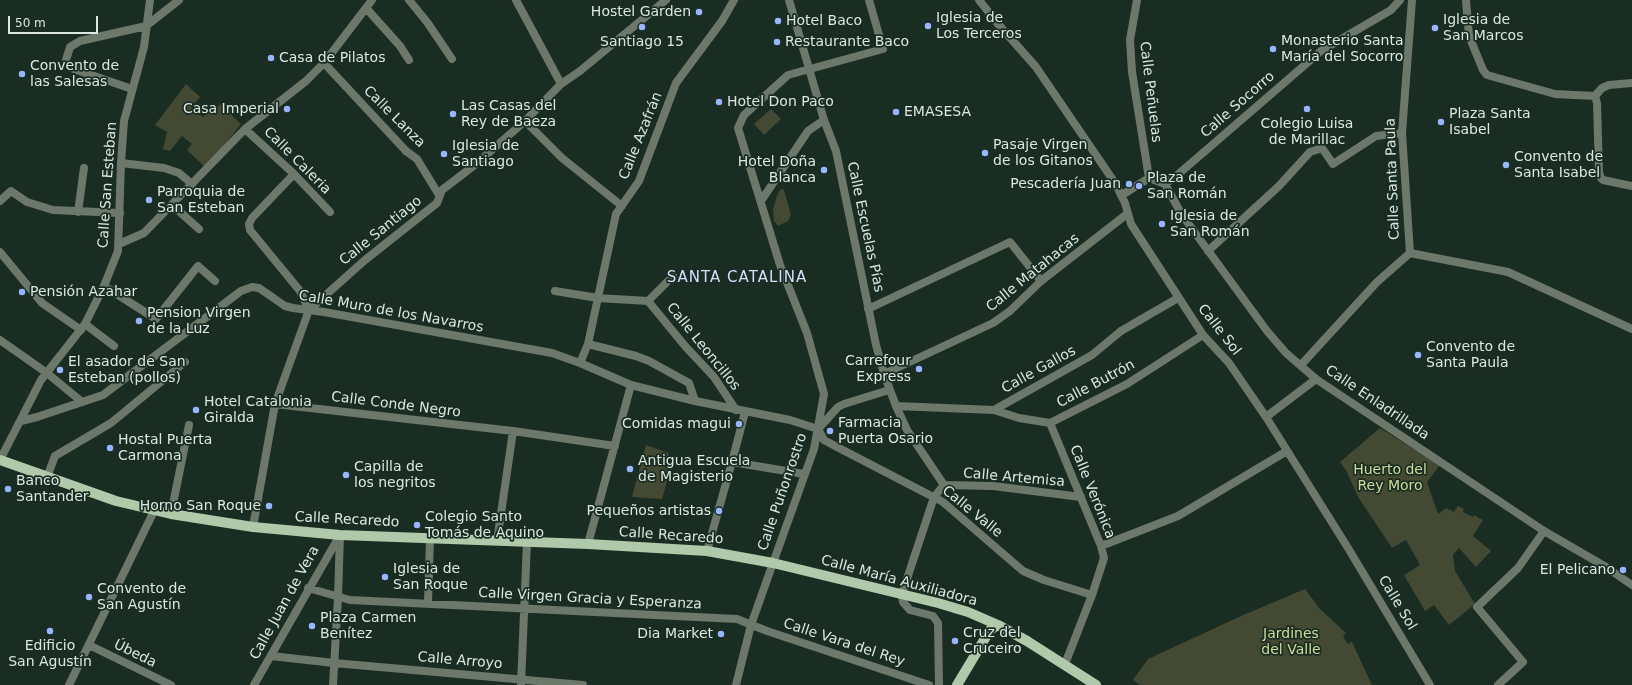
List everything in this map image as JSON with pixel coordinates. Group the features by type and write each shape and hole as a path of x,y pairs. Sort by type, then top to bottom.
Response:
{"main road":[{"name":"Calle Recaredo","path":"0,460 116,501 154,511 253,527 340,535 588,544 707,551 773,563"},
{"name":"Calle María Auxiliadora","path":"773,563 938,603 968,612 998,625 1065,664 1096,685"},
{"path":"957,685 988,635 993,628 998,625"}],"street":[{"name":"Calle San Esteban","path":"0,460 46,372 83,327 104,286 118,251 120,163 124,120 144,47 150,0"},
{"path":"132,89 72,68 66,60 70,47 80,41 146,26 179,0"},
{"path":"119,244 144,233 245,129 306,81 324,63 372,0"},
{"path":"409,0 427,22 452,59"},
{"path":"516,0 561,84"},
{"name":"Calle Santiago","path":"309,310 365,260 437,203 442,190 476,164 525,121 561,84 580,71 666,0"},
{"name":"Calle Azafrán","path":"580,363 588,344 612,226 616,214 639,181 676,83 722,21 734,0"},
{"name":"Calle Escuelas Pías","path":"790,0 824,120 836,151 868,309 876,345 889,390 907,430 944,485"},
{"name":"Calle Puñonrostro","path":"736,685 752,625 814,449 824,394 807,333 780,265 738,128 744,115 788,75 883,49 869,0"},
{"name":"Calle Sol","path":"979,0 1036,67 1115,183 1122,195 1130,224 1203,335 1229,363 1266,417 1430,685"},
{"name":"Calle Peñuelas","path":"1137,0 1130,40 1132,72 1149,178"},
{"name":"Calle Socorro","path":"1165,184 1321,51 1391,10 1400,0"},
{"name":"Calle Santa Paula","path":"1301,364 1377,282 1410,253 1402,133 1412,0"},
{"path":"1466,0 1470,36 1483,70 1487,75 1555,94 1595,96"},
{"path":"366,8 400,46 409,60"},
{"name":"Calle Lanza","path":"324,63 406,151 417,159 439,195"},
{"path":"1595,96 1602,88 1609,85 1632,83"},
{"path":"1595,96 1597,104 1600,178 1603,180 1632,186"},
{"path":"761,201 808,131 824,120"},
{"path":"525,121 562,158 622,206"},
{"name":"Calle Caleria","path":"245,129 294,174 330,212"},
{"path":"1208,251 1279,186 1310,152 1322,148 1333,164 1376,136 1402,133"},
{"path":"120,163 164,168 179,174 192,184"},
{"path":"78,212 84,168"},
{"path":"253,527 275,404 309,310 300,291 250,230 249,224 252,218 294,174"},
{"path":"1122,195 1149,178 1165,184"},
{"name":"Calle Enladrillada","path":"1165,184 1182,215 1267,331 1286,353 1301,364 1316,379 1544,531 1606,567 1632,585"},
{"path":"0,201 11,191 27,202 53,210 120,213"},
{"path":"172,205 199,229"},
{"name":"Calle Matahacas","path":"884,374 993,323 1010,310 1041,281 1127,214"},
{"path":"868,309 1010,242 1041,281"},
{"path":"0,252 42,303 114,346"},
{"path":"1410,253 1508,272 1632,329"},
{"path":"104,286 156,318 198,266 215,281"},
{"path":"555,291 598,298 648,301 673,276"},
{"name":"Calle Muro de los Navarros","path":"21,421 104,396 163,349 241,291 252,287 259,288 285,306 552,353 631,384 695,401 790,420 818,429"},
{"name":"Calle Gallos","path":"896,406 994,410 1092,355 1121,331 1178,298"},
{"name":"Calle Leoncillos","path":"648,301 685,346 714,377 740,411"},
{"name":"Calle Butrón","path":"994,410 1019,418 1050,423 1127,384 1203,335"},
{"path":"0,340 46,372 82,402"},
{"path":"588,344 636,356 649,361 689,383 695,401"},
{"path":"47,477 55,456 111,423 185,362"},
{"path":"1266,417 1316,379"},
{"path":"588,544 631,384"},
{"path":"818,429 838,407 889,390"},
{"name":"Calle Conde Negro","path":"275,404 513,431 614,446"},
{"path":"707,551 732,462 740,411"},
{"name":"Calle Verónica","path":"1050,423 1101,546 1104,558 1092,595 1065,664"},
{"path":"171,514 189,425"},
{"name":"Calle Valle","path":"818,429 824,440 943,502 1023,571 1044,580 1092,595"},
{"path":"497,541 513,431"},
{"path":"1101,546 1178,516 1288,451"},
{"path":"732,462 804,474"},
{"path":"902,594 934,497 944,485"},
{"name":"Calle Artemisa","path":"944,485 993,486 1081,497"},
{"path":"69,685 154,511"},
{"path":"1498,685 1523,662 1477,607 1518,568 1544,531"},
{"path":"333,685 340,535"},
{"name":"Calle Juan de Vera","path":"254,685 308,588 340,535"},
{"path":"428,604 430,538"},
{"path":"521,683 527,542"},
{"name":"Calle Virgen Gracia y Esperanza","path":"308,588 350,600 737,619 752,625"},
{"name":"Calle María Auxiliadora","path":"902,594 903,602 910,610 933,616 938,623 939,685"},
{"name":"Calle Vara del Rey","path":"752,625 928,685"},
{"name":"Úbeda","path":"89,645 171,685"},
{"name":"Calle Arroyo","path":"271,656 521,683 583,685"}],"green space":[{"path":"186,84 200,97 191,107 203,117 211,108 214,110 220,104 241,124 206,168 187,150 192,144 182,136 170,151 163,149 167,132 155,125"},
{"path":"771,109 781,119 764,135 754,124"},
{"path":"782,189 784,190 791,215 788,221 778,226 774,221 773,209 779,191"},
{"name":"Huerto del Rey Moro","path":"1380,428 1440,465 1427,482 1438,514 1446,508 1454,512 1458,506 1464,509 1463,512 1473,517 1474,515 1483,520 1473,536 1491,551 1476,567 1459,548 1453,555 1455,571 1475,604 1449,625 1434,605 1425,611 1404,575 1420,565 1406,540 1392,548 1358,497 1346,470 1340,462"},
{"path":"646,445 669,453 667,463 672,464 662,499 632,497"},
{"name":"Jardines del Valle","path":"1305,589 1320,609 1346,633 1343,637 1348,644 1352,642 1372,685 1140,685 1133,680 1148,659 1241,616"}],"place":[{"name":"Hostel Garden","path":"699,12"},
{"name":"Hotel Baco","path":"778,21"},
{"name":"Iglesia de Los Terceros","path":"928,26"},
{"name":"Santiago 15","path":"642,27"},
{"name":"Iglesia de San Marcos","path":"1435,28"},
{"name":"Restaurante Baco","path":"777,42"},
{"name":"Monasterio Santa María del Socorro","path":"1273,49"},
{"name":"Casa de Pilatos","path":"271,58"},
{"name":"Convento de las Salesas","path":"22,74"},
{"name":"Hotel Don Paco","path":"719,102"},
{"name":"Casa Imperial","path":"287,109"},
{"name":"Colegio Luisa de Marillac","path":"1307,109"},
{"name":"EMASESA","path":"896,112"},
{"name":"Las Casas del Rey de Baeza","path":"453,114"},
{"name":"Plaza Santa Isabel","path":"1441,122"},
{"name":"Pasaje Virgen de los Gitanos","path":"985,153"},
{"name":"Iglesia de Santiago","path":"444,154"},
{"name":"Convento de Santa Isabel","path":"1506,165"},
{"name":"Hotel Doña Blanca","path":"824,170"},
{"name":"Pescadería Juan","path":"1129,184"},
{"name":"Plaza de San Román","path":"1139,186"},
{"name":"Parroquia de San Esteban","path":"149,200"},
{"name":"Iglesia de San Román","path":"1162,224"},
{"name":"Pensión Azahar","path":"22,292"},
{"name":"Pension Virgen de la Luz","path":"139,321"},
{"name":"Convento de Santa Paula","path":"1418,355"},
{"name":"Carrefour Express","path":"919,369"},
{"name":"El asador de San Esteban (pollos)","path":"60,370"},
{"name":"Hotel Catalonia Giralda","path":"196,410"},
{"name":"Comidas magui","path":"739,424"},
{"name":"Farmacia Puerta Osario","path":"830,431"},
{"name":"Hostal Puerta Carmona","path":"110,448"},
{"name":"Antigua Escuela de Magisterio","path":"630,469"},
{"name":"Capilla de los negritos","path":"346,475"},
{"name":"Banco Santander","path":"8,489"},
{"name":"Horno San Roque","path":"269,506"},
{"name":"Pequeños artistas","path":"719,511"},
{"name":"Colegio Santo Tomás de Aquino","path":"417,525"},
{"name":"El Pelicano","path":"1623,570"},
{"name":"Iglesia de San Roque","path":"385,577"},
{"name":"Convento de San Agustín","path":"89,597"},
{"name":"Plaza Carmen Benítez","path":"312,626"},
{"name":"Edificio San Agustín","path":"50,631"},
{"name":"Dia Market","path":"721,634"},
{"name":"Cruz del Cruceiro","path":"955,641"}],"district":[{"name":"SANTA CATALINA","path":"737,278"}]}
